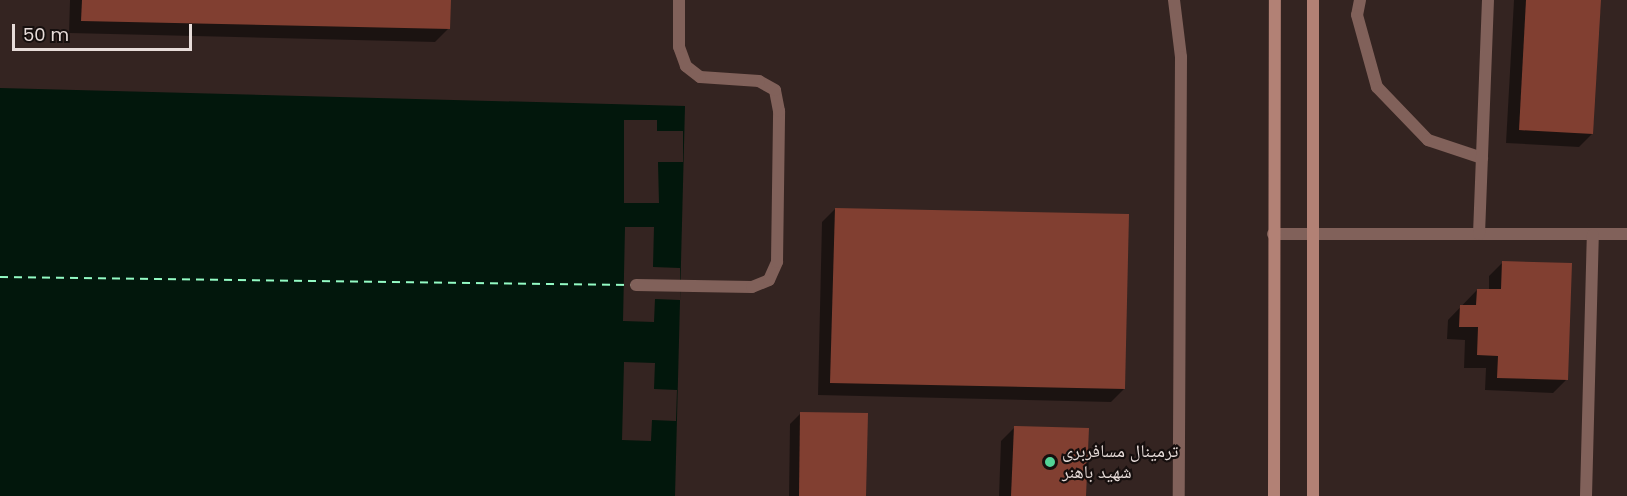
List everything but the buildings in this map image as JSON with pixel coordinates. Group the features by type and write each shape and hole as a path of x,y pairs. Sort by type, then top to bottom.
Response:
{"street":[{"path":"1274,496 1275,0"},
{"path":"1313,0 1311,235 1313,496"}],"lane":[{"path":"636,285 752,287 769,280 777,262 779,111 775,90 759,81 700,77 686,66 680,47 679,0"},
{"path":"1174,0 1181,57 1179,496"},
{"path":"1360,0 1357,15 1377,87 1428,140 1482,158"},
{"path":"1479,234 1488,0"},
{"path":"1273,234 1627,234"},
{"path":"1586,496 1593,234"}],"shaded area":[{"path":"0,88 685,106 675,496 0,496"}],"pier":[{"path":"624,120 657,120 657,131 683,131 683,162 658,162 659,203 624,203"},
{"path":"625,227 654,227 653,267 680,268 680,300 655,299 654,322 623,321"},
{"path":"624,362 655,363 654,389 677,390 676,421 652,420 651,441 622,440"}],"ferry route":[{"path":"0,277 632,285"}],"place":[{"name":"ترمینال مسافربری شهید باهنر","path":"1050,462"}]}
